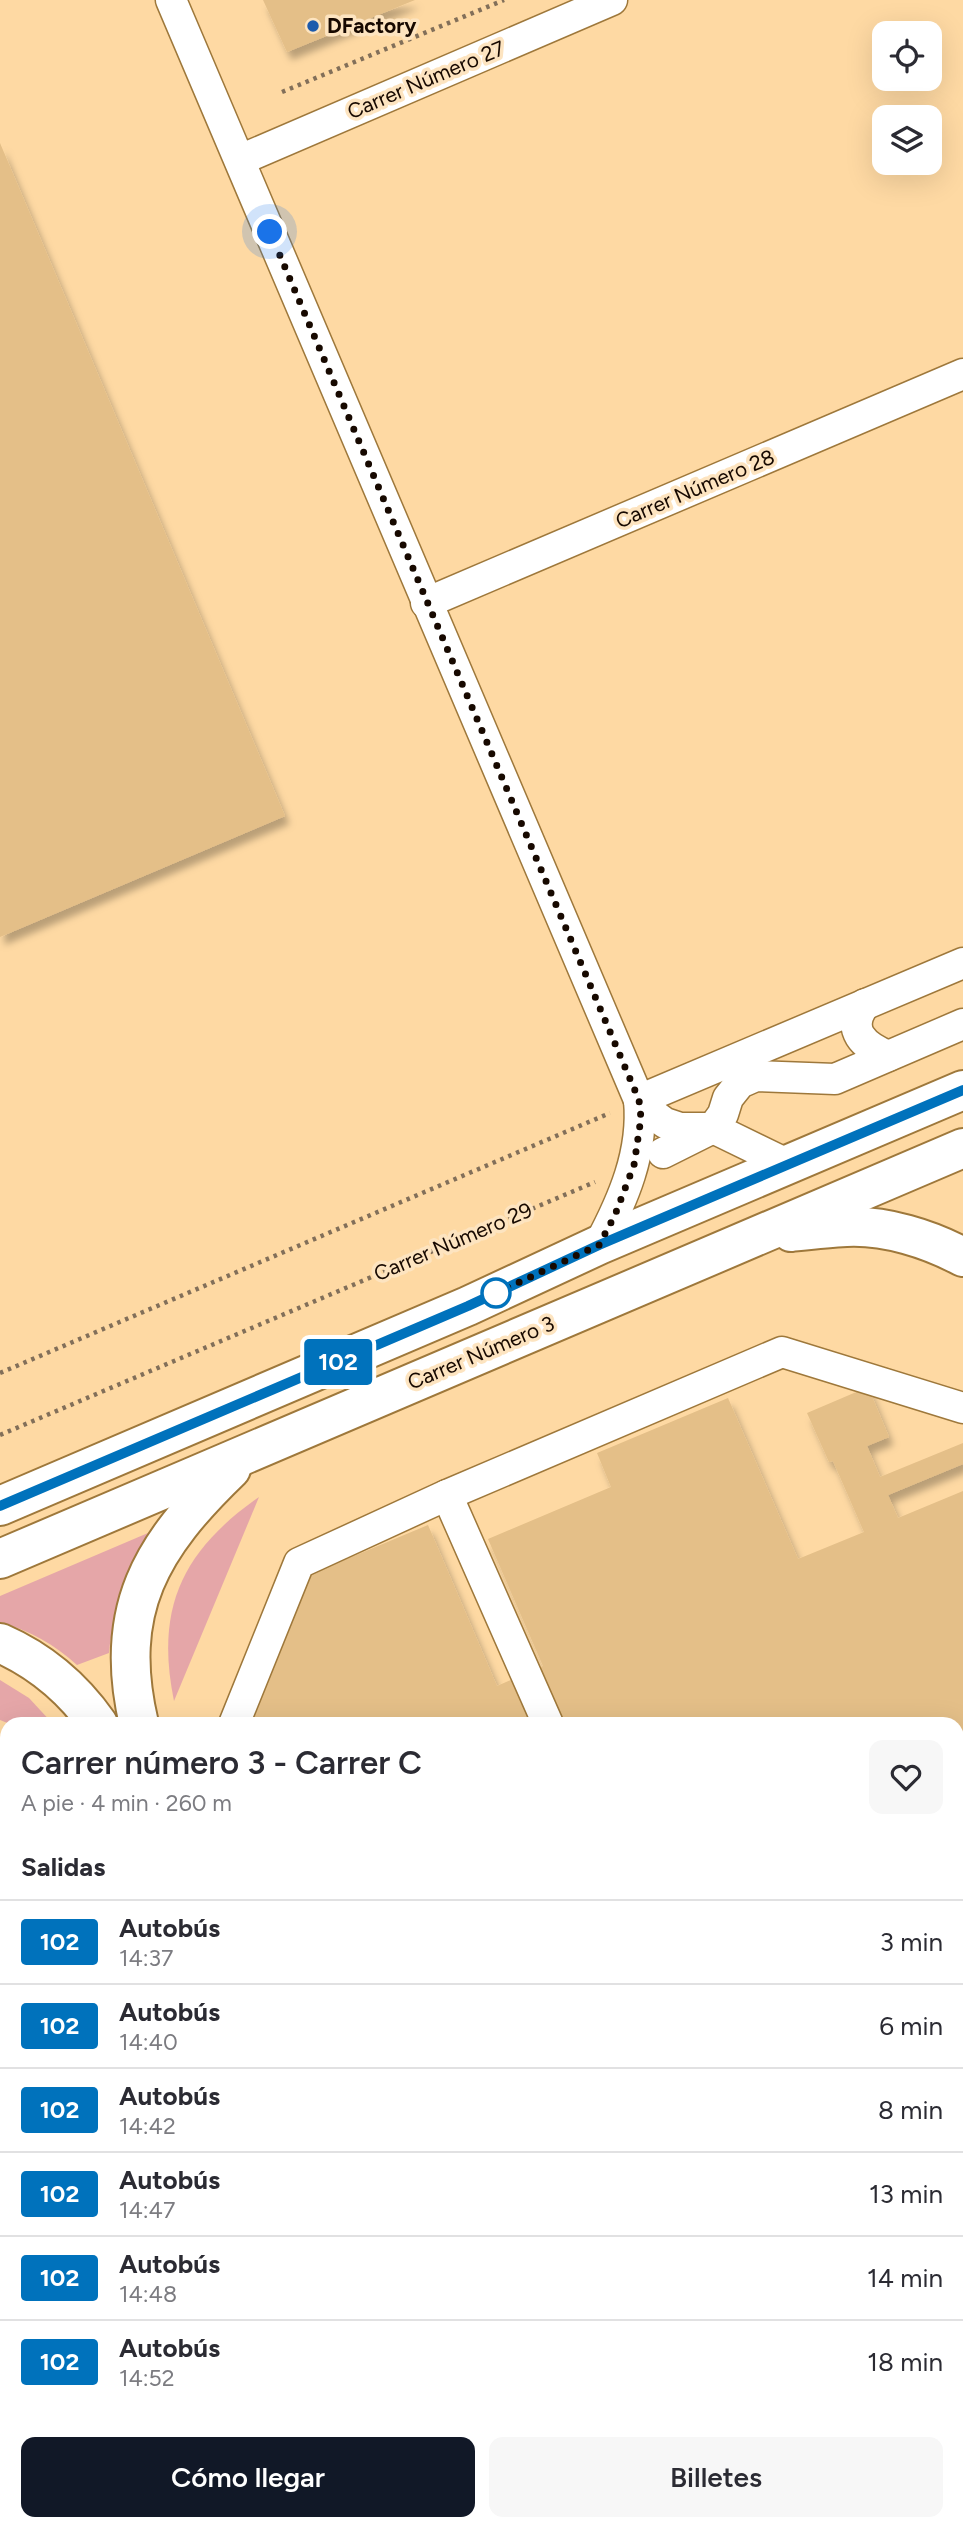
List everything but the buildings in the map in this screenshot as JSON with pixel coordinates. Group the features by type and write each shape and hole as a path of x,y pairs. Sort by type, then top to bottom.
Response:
{"main road":[{"path":"0,1506 963,1090"},
{"name":"Carrer Número 3","path":"0,1559 963,1148"},
{"path":"754,1235 849,1227 882,1230 920,1239 963,1257"},
{"path":"137,1717 131,1691 130,1654 132,1620 139,1591 155,1559 177,1527 201,1498 247,1454"},
{"path":"0,1643 24,1654 55,1674 93,1717"}],"street":[{"path":"171,0 639,1100 664,1123 680,1128 713,1128 789,1164"},
{"name":"Carrer Número 27","path":"240,160 612,0"},
{"name":"Carrer Número 28","path":"426,603 963,374"},
{"path":"639,1100 963,963"},
{"path":"865,1004 856,1019 857,1029 867,1045 888,1055"},
{"path":"663,1153 713,1128 723,1114 728,1098 740,1083 756,1076 835,1079 963,1024"},
{"path":"599,1245 615,1215 634,1165 640,1130 639,1100"},
{"path":"237,1717 299,1563 447,1495 782,1352 963,1408"},
{"path":"447,1495 545,1717"}],"path":[{"name":"Carrer Número 27","path":"282,92 504,0"},
{"path":"0,1373 639,1100"},
{"name":"Carrer Número 29","path":"0,1434 634,1165"}],"shaded area":[{"path":"0,0 963,0 963,1717 0,1717"},
{"path":"259,1497 174,1701 168,1637 180,1584 193,1561 211,1539 232,1517"},
{"path":"155,1530 120,1605 109,1653 77,1665 41,1639 0,1622 0,1596"},
{"path":"0,1680 29,1698 47,1717 0,1717"}],"bus line":[{"name":"102","path":"0,1506 963,1090"}],"place":[{"name":"DFactory","path":"313,26"}],"route":[{"path":"270,232 639,1100 641,1118 634,1165 615,1215 599,1245 496,1293"}]}
